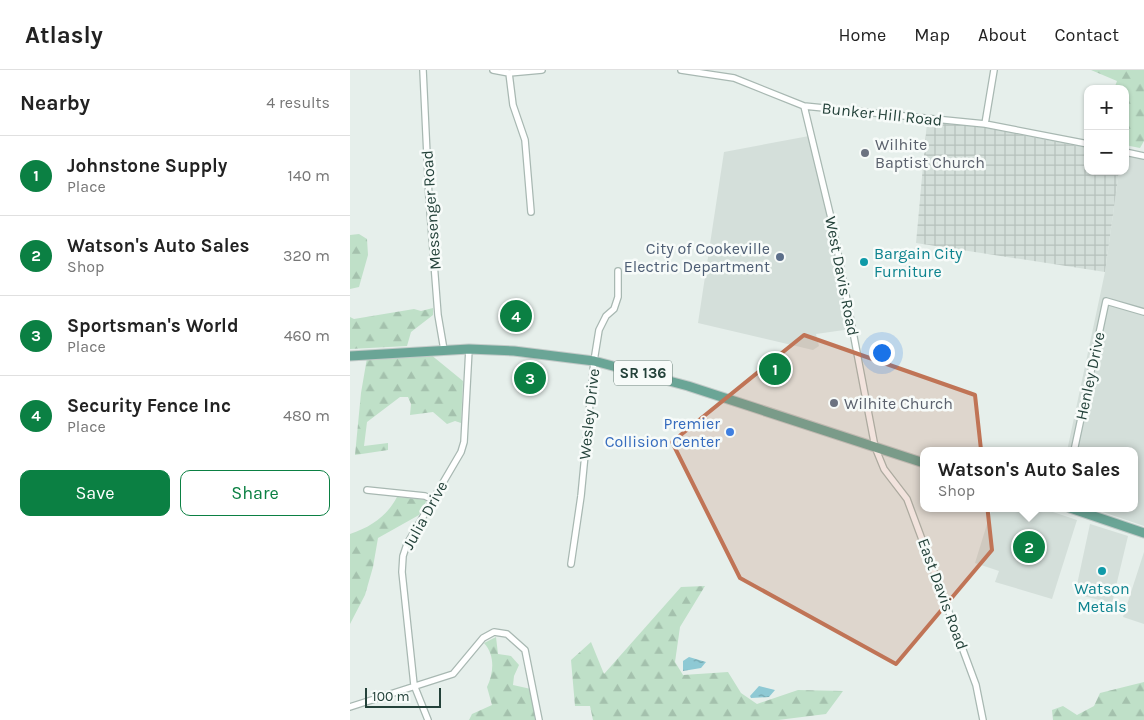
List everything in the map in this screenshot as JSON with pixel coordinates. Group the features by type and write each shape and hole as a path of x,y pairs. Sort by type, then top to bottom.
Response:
{"main road":[{"name":"SR 136","path":"350,356 468,349 514,351 594,362 688,386 920,462"},
{"path":"1082,512 1144,533"}],"street":[{"name":"Messenger Road","path":"424,70 430,207 438,315 444,350"},
{"path":"493,70 509,73 542,70"},
{"name":"Bunker Hill Road","path":"681,70 734,78 804,106 985,124 1084,143"},
{"path":"985,124 994,70"},
{"path":"509,73 513,105 525,140 531,212"},
{"name":"West Davis Road","path":"804,106 832,222 875,447"},
{"path":"1129,153 1144,156"},
{"name":"Wesley Drive","path":"571,564 581,496 594,362 599,330 606,316 614,309 618,297 618,271"},
{"name":"Henley Drive","path":"1075,447 1106,301 1144,312"},
{"name":"Julia Drive","path":"428,720 414,685 404,589 403,556 407,544 461,452 464,442 468,349"},
{"name":"East Davis Road","path":"875,447 884,469 907,499 976,685 983,720"},
{"path":"367,490 425,496 433,500"},
{"path":"350,707 453,674 483,638 494,632 507,634 525,650 539,720"}],"highlighted area":[{"path":"804,335 975,395 992,550 896,664 740,578 672,442"}],"shaded area":[{"path":"927,122 981,127 1084,147 1084,175 1118,175 1105,272 916,243"},
{"path":"809,136 825,201 851,329 816,334 819,346 813,350 698,323 724,152"},
{"path":"1129,157 1144,160 1144,526 1103,512 1138,512 1138,447 1068,447 1105,272 1118,175 1129,175"},
{"path":"991,512 1053,512 1077,520 1052,599 995,582 999,571 975,563"},
{"path":"1090,524 1128,536 1112,603 1075,594"},
{"path":"1144,552 1144,624 1123,617"}],"green space":[{"path":"1091,70 1144,70 1144,141 1140,148 1129,146 1129,85 1116,85 1117,81"},
{"path":"359,234 367,239 368,255 359,287 350,289 350,235"},
{"path":"433,308 433,315 411,332 407,346 350,349 350,317 354,319 414,309 421,311"},
{"path":"430,354 463,381 461,423 455,421 447,424 433,412 410,415 411,404 408,397 400,397 367,422 364,446 388,443 388,450 355,455 361,393 367,358"},
{"path":"397,497 427,500 419,515 378,538 373,567 365,595 350,624 350,534 378,520"},
{"path":"705,586 680,627 675,662 683,675 728,672 741,693 757,704 798,690 843,691 826,714 778,720 593,720 590,706 575,706 571,660 591,642 604,674 681,587"},
{"path":"496,637 498,654 511,656 519,665 514,676 513,685 531,689 535,720 469,720 472,714 492,705 487,687 492,670 492,658 484,643"},
{"path":"1144,682 1144,720 1053,720 1052,710 1063,706 1077,715 1094,706 1100,693"}],"water":[{"path":"689,657 706,662 701,668 683,671 683,661"},
{"path":"759,686 775,690 769,697 751,698 750,696"}],"place":[{"name":"Wilhite Baptist Church","path":"865,153"},
{"name":"City of Cookeville Electric Department","path":"780,257"},
{"name":"Bargain City Furniture","path":"864,262"},
{"name":"Security Fence Inc","path":"516,316"},
{"name":"Johnstone Supply","path":"775,369"},
{"name":"Sportsman's World","path":"530,378"},
{"name":"Wilhite Church","path":"834,403"},
{"name":"Premier Collision Center","path":"730,432"},
{"name":"Watson's Auto Sales","path":"1029,547"},
{"name":"Watson Metals","path":"1102,571"}]}
